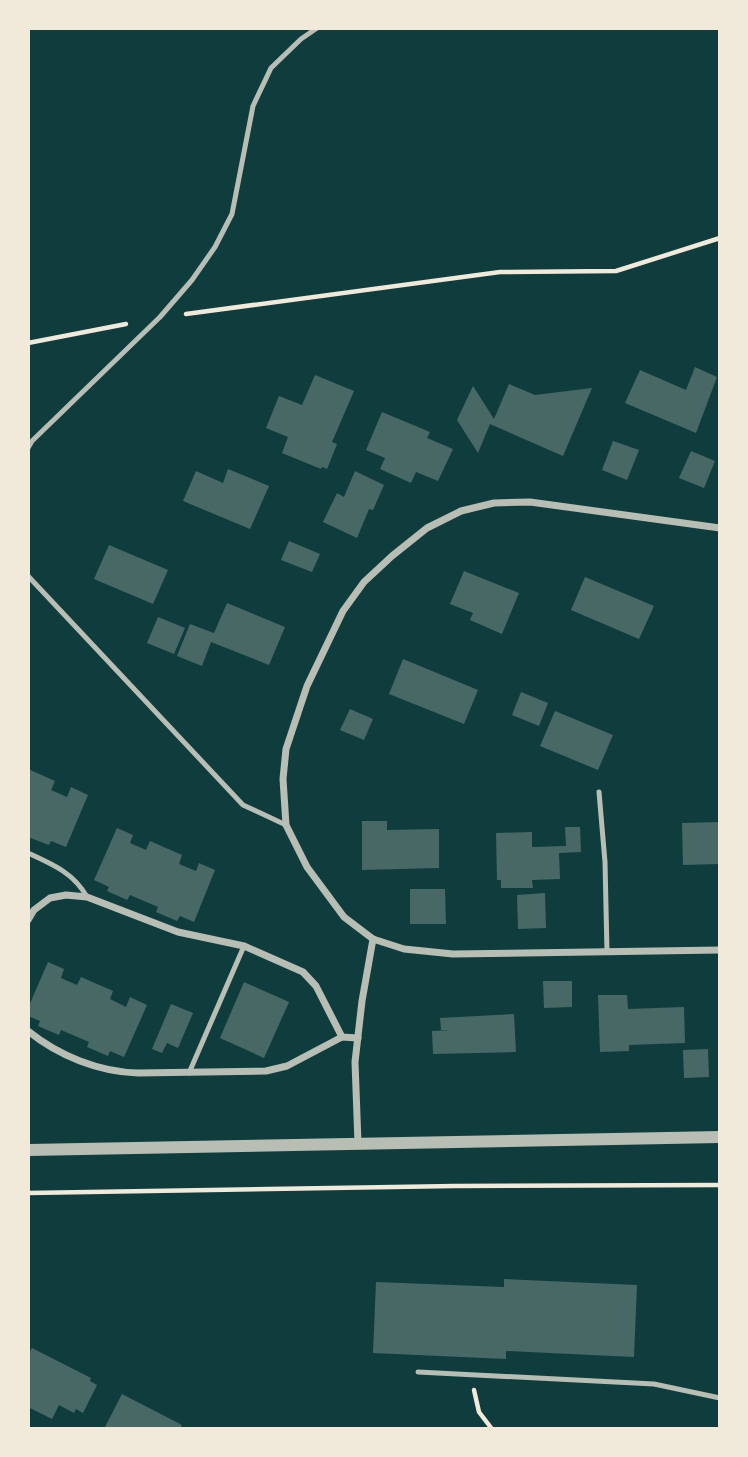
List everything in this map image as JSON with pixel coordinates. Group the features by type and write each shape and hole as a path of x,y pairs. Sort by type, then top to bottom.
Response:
{"street":[{"path":"720,528 530,502 494,503 461,511 427,528 364,582 343,611 307,686 286,749 283,779 286,825 307,867 344,917 373,939 404,950 428,953 720,950"},
{"path":"28,920 34,910 50,898 66,895 87,897 178,932 244,946 303,972 316,986 342,1037"},
{"path":"358,1143 355,1062 373,939"},
{"path":"28,1031 55,1049 92,1066 118,1072 266,1071 287,1066 342,1037 358,1038"},
{"path":"28,1150 720,1136"}],"lane":[{"path":"28,448 32,441 160,317 192,280 215,247 232,214 253,106 271,68 301,39 317,28"},
{"path":"28,576 243,805 286,825"},
{"path":"598,792 605,862 607,952"},
{"path":"28,853 58,866 79,883 87,897"},
{"path":"188,1073 244,946"},
{"path":"418,1372 654,1384 720,1398"}],"path":[{"path":"28,343 160,317 500,272 615,271 720,238"},
{"path":"28,1194 465,1186 720,1185"},
{"path":"470,1375 480,1412 492,1429"}],"building":[{"path":"695,367 717,377 696,433 625,403 640,370 686,390"},
{"path":"315,375 354,391 332,442 337,444 327,469 282,453 288,437 266,428 279,396 302,405"},
{"path":"509,384 535,395 592,388 563,456 490,424 478,453 457,420 473,386 494,419"},
{"path":"382,412 430,432 427,438 453,449 438,481 416,472 411,483 380,469 385,458 366,450"},
{"path":"613,441 639,450 627,480 602,470"},
{"path":"691,451 715,461 704,488 679,478"},
{"path":"228,469 269,486 250,529 183,501 196,471 223,483"},
{"path":"355,471 384,485 373,510 369,509 357,538 323,522 337,493 344,497"},
{"path":"289,541 320,554 312,572 281,560"},
{"path":"109,545 168,570 153,604 94,579"},
{"path":"464,571 519,593 502,634 470,620 473,613 450,604"},
{"path":"585,577 654,606 639,639 571,610"},
{"path":"227,603 285,627 269,665 211,642 202,666 177,656 190,624 214,633"},
{"path":"158,617 185,628 174,654 147,643"},
{"path":"403,659 478,690 464,724 389,694"},
{"path":"521,692 548,703 539,726 512,715"},
{"path":"350,709 373,719 364,740 340,730"},
{"path":"555,711 613,735 598,770 540,746"},
{"path":"28,769 55,781 51,790 67,797 71,787 88,795 66,847 51,841 49,845 28,837"},
{"path":"362,821 387,821 387,830 439,829 439,868 362,870"},
{"path":"720,822 720,864 683,865 682,823"},
{"path":"565,827 580,827 581,852 559,853 560,879 532,880 533,888 501,888 501,880 497,880 496,833 532,832 532,847 566,846"},
{"path":"117,828 133,835 130,843 146,850 150,841 182,855 179,864 196,871 199,863 215,870 194,922 180,916 177,921 156,912 158,907 130,895 127,900 107,891 109,887 94,880"},
{"path":"410,889 445,889 446,924 410,924"},
{"path":"545,893 546,928 518,929 517,895"},
{"path":"48,962 64,969 61,978 77,985 81,977 113,991 110,999 126,1007 130,997 147,1005 124,1057 110,1051 108,1056 87,1047 89,1042 61,1030 59,1035 38,1026 40,1021 28,1016 28,1008"},
{"path":"543,981 572,981 572,1007 544,1008"},
{"path":"244,982 289,1002 264,1058 220,1038"},
{"path":"598,995 627,995 628,1009 684,1007 685,1043 629,1045 629,1051 600,1052"},
{"path":"171,1004 193,1013 178,1048 167,1043 162,1053 152,1049"},
{"path":"514,1014 516,1052 433,1054 432,1031 451,1030 441,1030 440,1018"},
{"path":"708,1049 709,1077 684,1078 683,1050"},
{"path":"504,1279 637,1285 634,1357 506,1351 506,1359 373,1353 376,1282 504,1287"},
{"path":"32,1348 91,1378 90,1381 97,1385 83,1413 76,1409 74,1413 59,1405 52,1419 28,1407 28,1355"},
{"path":"122,1394 182,1425 180,1429 104,1429"}]}
